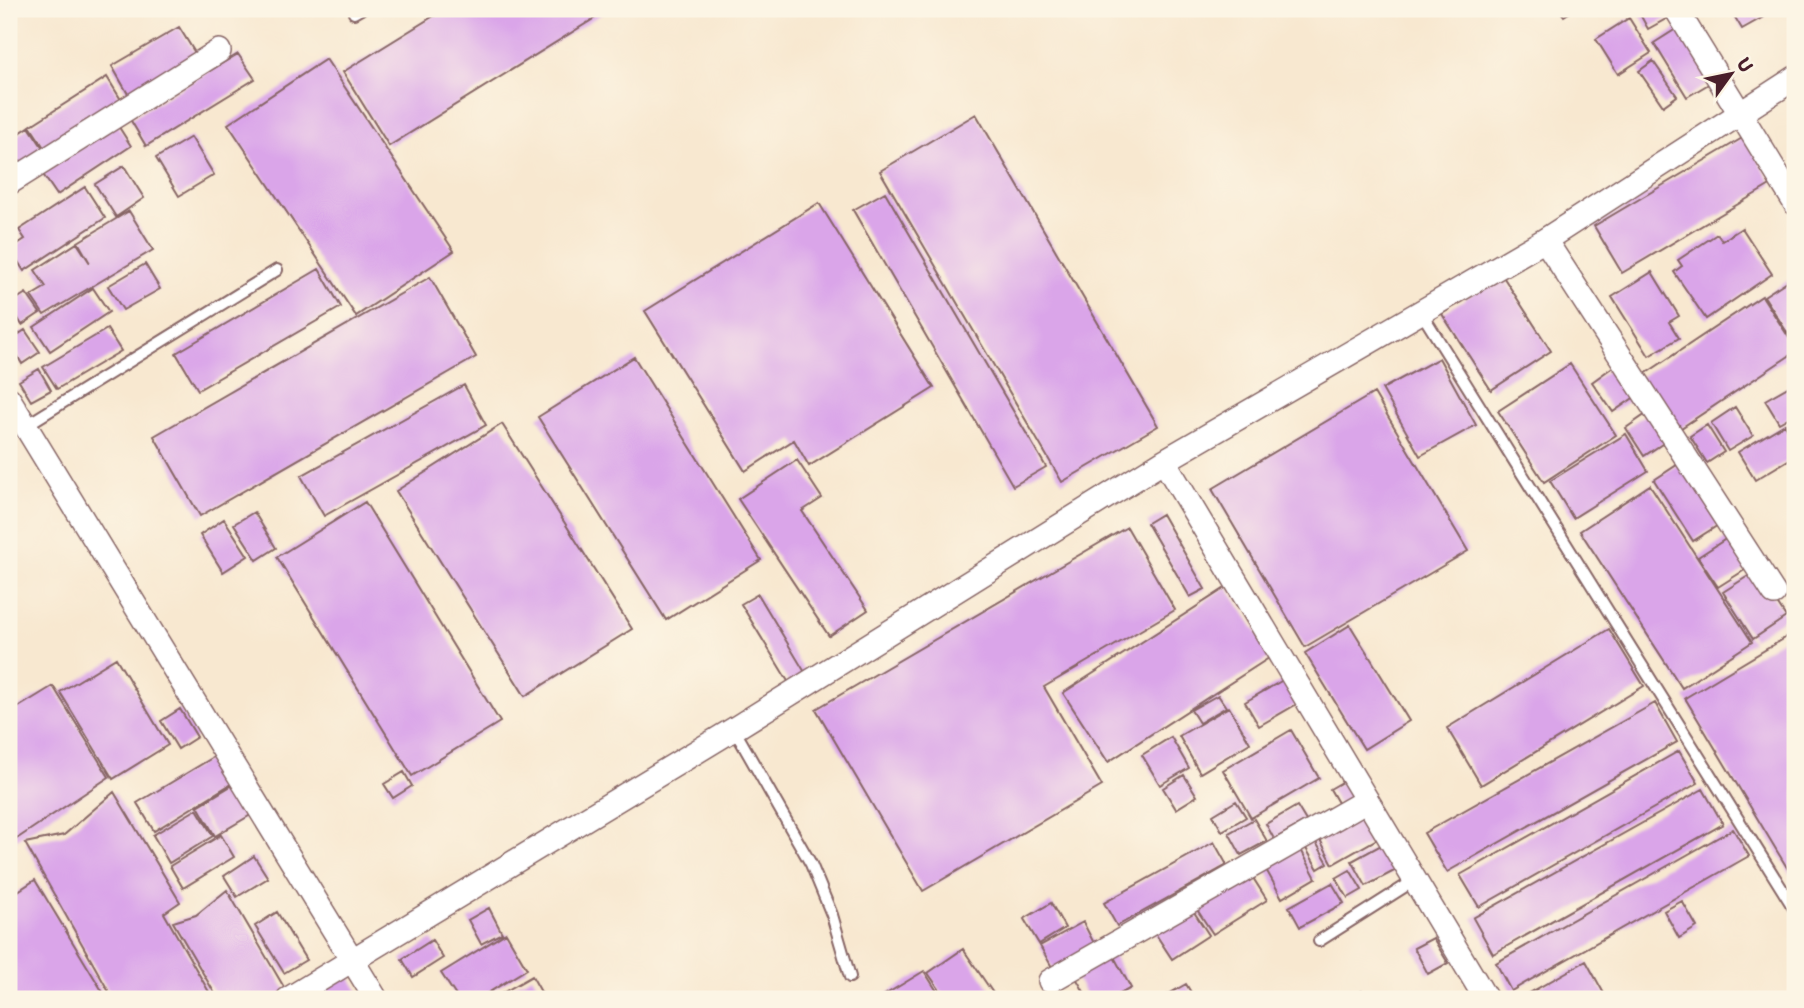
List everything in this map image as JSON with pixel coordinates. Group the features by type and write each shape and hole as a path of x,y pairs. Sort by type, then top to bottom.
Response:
{"street":[{"path":"1676,9 1795,203"},
{"path":"9,183 219,51"},
{"path":"288,999 734,729 1164,461 1545,240 1795,78"},
{"path":"1545,240 1774,593"},
{"path":"9,399 376,999"},
{"path":"1164,461 1486,999"},
{"path":"1050,981 1367,800"}],"lane":[{"path":"25,426 277,270"},
{"path":"1421,312 1795,910"},
{"path":"734,729 811,864 832,915 850,977"},
{"path":"1319,941 1415,880"}],"building":[{"path":"445,9 600,9 603,13 389,146 343,72"},
{"path":"1559,9 1575,9 1564,16"},
{"path":"1637,9 1670,9 1673,15 1648,29"},
{"path":"1730,9 1763,9 1767,15 1742,29"},
{"path":"1629,18 1651,53 1618,74 1596,39"},
{"path":"1684,24 1717,79 1687,97 1654,43"},
{"path":"179,27 200,61 132,101 112,66"},
{"path":"238,54 255,79 146,146 130,119"},
{"path":"326,59 454,251 356,316 228,124"},
{"path":"1653,61 1677,96 1663,106 1639,71"},
{"path":"107,77 123,103 47,152 30,126"},
{"path":"976,114 1158,426 1062,482 880,171"},
{"path":"117,124 131,146 57,195 42,173"},
{"path":"29,127 45,151 14,171 9,163 9,140"},
{"path":"191,137 214,175 179,196 156,158"},
{"path":"1744,137 1772,184 1622,273 1594,226"},
{"path":"124,166 144,198 116,217 95,184"},
{"path":"85,187 105,218 24,271 10,249 25,239 19,230"},
{"path":"885,192 1046,467 1013,486 853,210"},
{"path":"819,203 934,388 809,466 794,440 745,471 645,311"},
{"path":"129,211 153,250 44,315 31,296 46,287 35,270 77,243 90,263 78,242"},
{"path":"1742,228 1772,274 1706,319 1674,272 1682,266 1678,260 1717,234 1722,241"},
{"path":"145,264 160,289 123,310 108,286"},
{"path":"9,266 16,278 9,283"},
{"path":"319,269 341,307 198,390 176,353"},
{"path":"1652,272 1679,316 1669,322 1679,338 1649,356 1612,297"},
{"path":"1502,275 1551,351 1491,390 1442,314"},
{"path":"1795,276 1795,345 1764,296"},
{"path":"430,277 476,357 200,516 154,436"},
{"path":"93,288 109,312 50,351 34,327"},
{"path":"26,293 40,313 22,325 9,304"},
{"path":"1762,296 1795,347 1795,352 1675,432 1639,378"},
{"path":"107,329 121,351 57,389 43,367"},
{"path":"25,330 40,352 22,364 9,341"},
{"path":"634,357 761,560 666,620 538,417"},
{"path":"1439,358 1476,425 1420,456 1382,389"},
{"path":"1570,364 1616,435 1544,482 1498,411"},
{"path":"1617,364 1639,394 1613,412 1592,382"},
{"path":"39,369 51,390 31,401 19,381"},
{"path":"1795,383 1795,414 1779,423 1765,400"},
{"path":"464,385 486,425 324,516 301,476"},
{"path":"1374,393 1468,551 1305,647 1212,489"},
{"path":"1735,407 1753,436 1728,451 1711,423"},
{"path":"1649,412 1668,440 1644,456 1626,428"},
{"path":"502,424 632,629 525,696 396,491"},
{"path":"1785,424 1795,443 1795,456 1755,480 1738,452"},
{"path":"1707,425 1724,452 1707,463 1690,436"},
{"path":"1626,434 1648,471 1573,518 1550,481"},
{"path":"797,460 822,498 802,511 868,610 829,636 738,499"},
{"path":"1683,461 1723,522 1693,541 1654,480"},
{"path":"1650,485 1752,642 1682,688 1580,531"},
{"path":"365,502 500,722 412,776 277,557"},
{"path":"254,512 276,548 257,560 234,524"},
{"path":"1162,514 1205,589 1190,597 1147,523"},
{"path":"224,519 248,556 223,572 200,535"},
{"path":"1127,527 1175,610 1044,687 1102,786 923,891 816,709"},
{"path":"1732,535 1751,566 1718,587 1698,557"},
{"path":"1756,571 1786,617 1753,639 1723,592"},
{"path":"1227,587 1272,656 1108,762 1063,693"},
{"path":"758,594 806,674 789,683 741,604"},
{"path":"1350,625 1409,721 1364,749 1305,653"},
{"path":"1609,629 1644,686 1481,785 1447,728"},
{"path":"1795,632 1795,881 1685,698"},
{"path":"116,658 168,745 113,779 60,692"},
{"path":"1283,680 1297,704 1259,726 1245,702"},
{"path":"53,686 109,777 9,844 9,713"},
{"path":"1218,695 1226,707 1199,723 1191,710"},
{"path":"1655,703 1677,742 1447,872 1424,833"},
{"path":"1229,707 1250,743 1200,773 1179,736"},
{"path":"180,709 197,737 178,749 161,721"},
{"path":"1291,730 1319,778 1251,818 1223,770"},
{"path":"1171,737 1189,768 1160,785 1142,755"},
{"path":"1679,751 1698,783 1479,907 1460,875"},
{"path":"217,755 234,782 154,831 137,803"},
{"path":"404,772 412,786 393,798 384,784"},
{"path":"1184,775 1197,796 1176,809 1163,788"},
{"path":"1349,778 1360,797 1341,808 1330,789"},
{"path":"236,783 254,813 215,836 198,806"},
{"path":"1703,789 1723,824 1493,954 1473,918"},
{"path":"114,792 180,902 164,913 213,999 113,999 25,843 64,835"},
{"path":"1236,801 1246,817 1222,831 1213,815"},
{"path":"1368,805 1384,835 1333,864 1317,834"},
{"path":"1297,806 1306,821 1274,839 1266,824"},
{"path":"197,809 213,836 169,863 153,835"},
{"path":"1254,819 1267,841 1241,855 1229,833"},
{"path":"1733,829 1749,856 1511,991 1496,963"},
{"path":"221,835 234,857 183,888 170,866"},
{"path":"1314,839 1328,863 1318,869 1304,845"},
{"path":"1214,842 1227,865 1117,926 1104,903"},
{"path":"1383,844 1398,869 1366,886 1352,861"},
{"path":"1299,846 1316,878 1282,898 1264,866"},
{"path":"254,856 268,878 237,897 224,876"},
{"path":"1248,870 1267,900 1213,934 1194,905"},
{"path":"1350,870 1362,890 1348,898 1336,878"},
{"path":"35,880 107,999 12,999 9,994 9,897"},
{"path":"1332,883 1344,903 1300,927 1289,907"},
{"path":"227,890 288,994 281,999 218,999 173,922 196,915"},
{"path":"1682,901 1697,927 1679,938 1664,911"},
{"path":"1051,903 1065,928 1039,944 1024,919"},
{"path":"1190,906 1209,935 1172,959 1153,930"},
{"path":"489,908 502,933 481,944 468,920"},
{"path":"277,912 306,960 284,973 255,926"},
{"path":"1083,922 1095,945 1053,969 1040,946"},
{"path":"506,933 527,969 478,999 458,999 441,973"},
{"path":"1433,938 1448,963 1428,974 1414,948"},
{"path":"432,940 443,958 413,977 402,959"},
{"path":"963,949 997,999 946,999 928,973"},
{"path":"1113,955 1131,988 1111,999 1088,999 1075,976"},
{"path":"1586,961 1607,999 1519,999"},
{"path":"924,971 942,999 878,999"},
{"path":"347,973 363,999 324,999 319,990"},
{"path":"532,976 545,999 492,999"},
{"path":"1186,984 1195,999 1160,999"},
{"path":"1362,991 1368,999 1348,999"}]}
